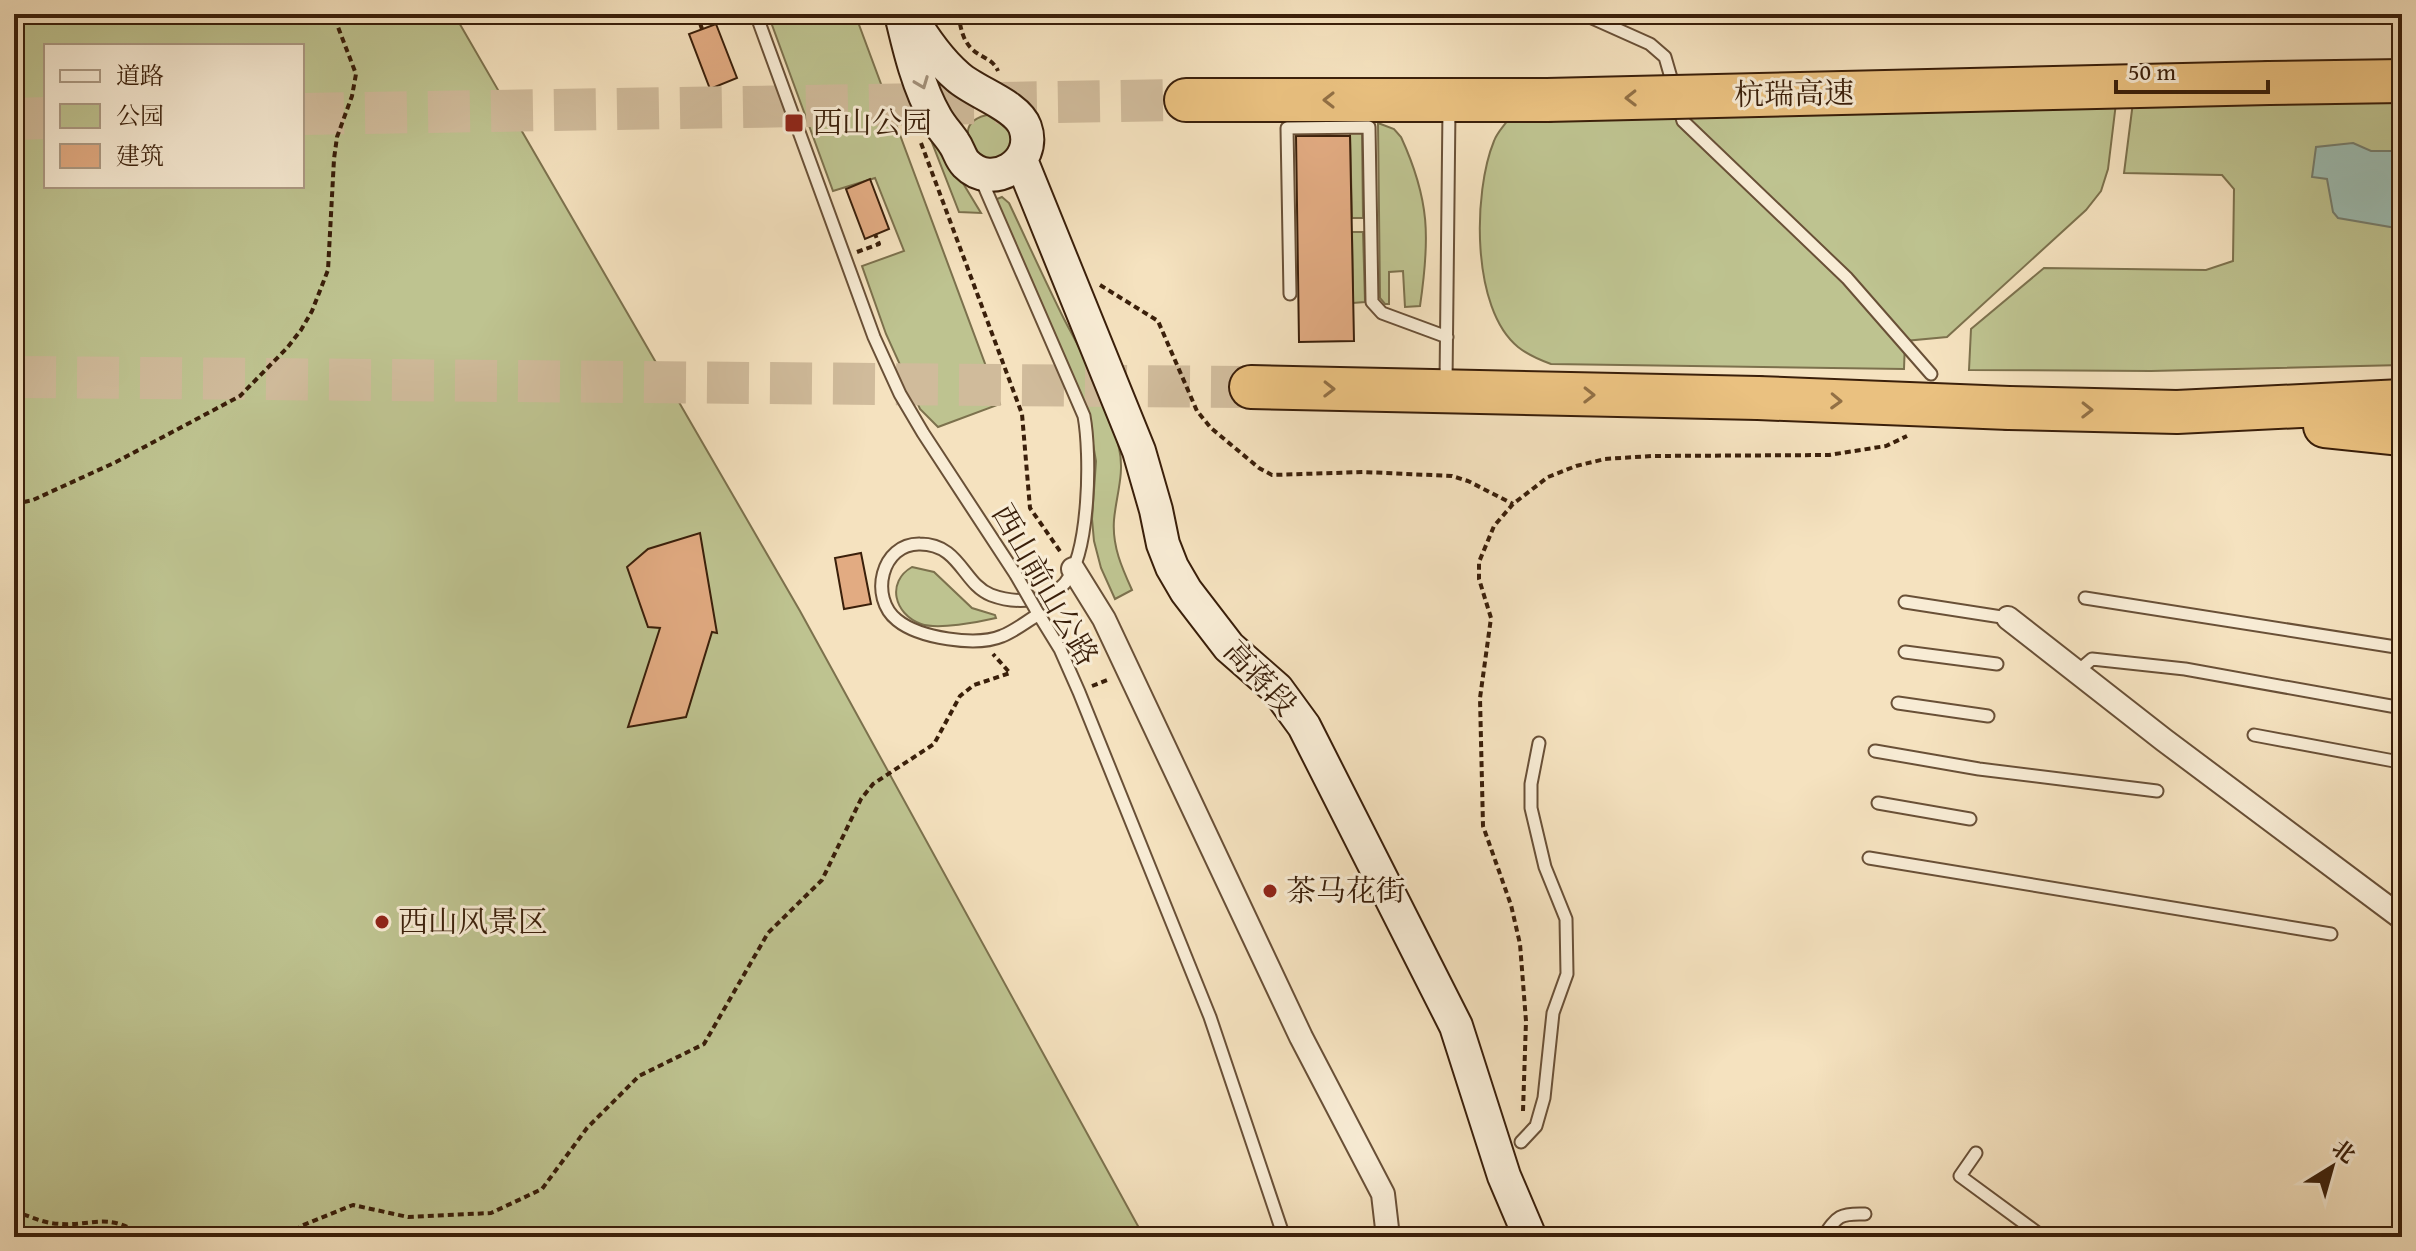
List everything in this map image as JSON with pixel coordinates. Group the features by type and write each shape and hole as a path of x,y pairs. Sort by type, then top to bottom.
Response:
{"highway":[{"name":"杭瑞高速","path":"1186,100 1547,100 2402,79"},
{"path":"1251,387 1758,398 2177,412 2402,434"},
{"path":"2177,412 2402,401"}],"main road":[{"path":"901,14 910,52 935,117 956,146 960,157 978,173 1002,174 1012,169 1026,150 1025,127 1019,116 999,89 959,78 943,63 909,14"},
{"path":"956,146 956,135 966,114 987,104 999,89"},
{"name":"高蒋段","path":"1021,160 1139,451 1172,567 1186,591 1229,647 1277,689 1304,726 1456,1026 1504,1176 1530,1237"}],"street":[{"path":"1073,569 1104,619 1301,1037 1383,1194 1388,1237"},
{"path":"2008,618 2164,740 2402,918"}],"lane":[{"name":"西山前山公路","path":"756,14 874,337 900,394 1016,575 1060,649 1079,692 1210,1017 1284,1237"},
{"path":"1583,14 1650,44 1665,57 1683,121 1847,278 1931,374"},
{"path":"1675,92 2402,79"},
{"path":"1446,391 1449,100"},
{"path":"1290,294 1287,128 1369,127 1372,302 1382,313 1447,337"},
{"path":"978,173 1084,416 1089,483 1078,552 1066,582 1054,593 1041,598 1011,599 990,595 952,556 939,548 923,544 910,544 898,550 884,570 880,586 883,602 893,617 922,634 981,640 1002,637 1037,611"},
{"path":"2085,598 2402,648"},
{"path":"1905,602 2008,618"},
{"path":"1905,652 1997,664"},
{"path":"2078,671 2092,659 2185,669 2402,708"},
{"path":"1898,703 1988,716"},
{"path":"2254,735 2394,761 2402,767"},
{"path":"1521,1142 1536,1126 1544,1098 1553,1013 1567,974 1566,919 1545,867 1531,808 1531,784 1539,743"},
{"path":"1875,751 1979,769 2157,791"},
{"path":"1878,803 1970,819"},
{"path":"1869,858 2331,934"},
{"path":"1976,1153 1960,1176 2043,1237"},
{"path":"1823,1237 1833,1222 1844,1214 1865,1214"}],"path":[{"path":"14,504 33,500 116,462 240,396 301,330 328,270 337,137 352,96 356,74 333,14"},
{"path":"702,29 700,23 722,14"},
{"path":"958,14 962,36 973,50 995,63 999,89"},
{"path":"917,133 1022,414 1030,508 1073,569"},
{"path":"844,257 879,244 875,234"},
{"path":"1521,1142 1526,1021 1520,944 1511,905 1483,826 1480,698 1491,618 1479,579 1479,562 1494,526 1513,504 1548,477 1605,459 1829,455 1886,446 1918,430"},
{"path":"287,1237 301,1226 353,1205 408,1217 491,1213 542,1189 587,1128 639,1076 704,1044 768,933 822,880 861,799 873,784 934,744 960,696 974,685 1010,673 981,640"},
{"path":"1079,692 1129,671"},
{"path":"14,1211 52,1223 108,1220 127,1224 144,1237"}],"green space":[{"path":"14,14 454,14 800,611 1144,1237 14,1237"},
{"path":"768,14 855,14 1000,404 938,427 920,409 886,334 862,266 904,251 875,178 833,191"},
{"path":"882,14 887,14 955,170 981,213 959,212"},
{"path":"2402,98 2402,365 2151,371 1969,370 1971,329 2044,268 2206,270 2233,261 2234,189 2222,175 2124,173 2133,102"},
{"path":"2116,103 2108,169 2101,191 2086,210 1947,337 1905,341 1904,369 1551,364 1518,347 1503,329 1491,306 1480,249 1482,189 1494,141 1508,120"},
{"path":"991,114 999,116 1016,139 1005,160 980,161 971,146 969,126 980,117"},
{"path":"1378,123 1394,129 1401,137 1418,180 1426,239 1420,306 1405,307 1403,271 1389,272 1389,304 1380,298"},
{"path":"1350,132 1362,132 1363,218 1352,218"},
{"path":"1002,197 1009,203 1088,366 1115,431 1121,466 1114,520 1115,539 1121,565 1132,590 1115,599 1101,568 1094,541 1092,519 1096,461 1089,421 996,206 997,199"},
{"path":"1352,232 1363,232 1365,302 1353,303"},
{"path":"912,567 934,572 972,608 996,618 938,626 928,626 912,619 899,606 896,589 904,573"}],"water":[{"path":"2353,143 2371,151 2402,151 2402,229 2338,218 2333,212 2327,179 2312,177 2316,147"}],"building":[{"path":"716,24 737,78 710,89 689,34"},
{"path":"1296,136 1350,136 1354,341 1299,342"},
{"path":"870,179 889,229 865,239 846,189"},
{"path":"700,533 717,633 712,632 686,717 628,727 660,628 648,627 627,567 648,549"},
{"path":"861,553 871,604 844,609 835,558"}],"tunnel":[{"path":"304,114 1186,100"},
{"path":"14,119 44,118"},
{"path":"14,377 1251,387"}],"place":[{"name":"西山公园","path":"794,123"},
{"name":"茶马花街","path":"1270,891"},
{"name":"西山风景区","path":"382,922"}]}
